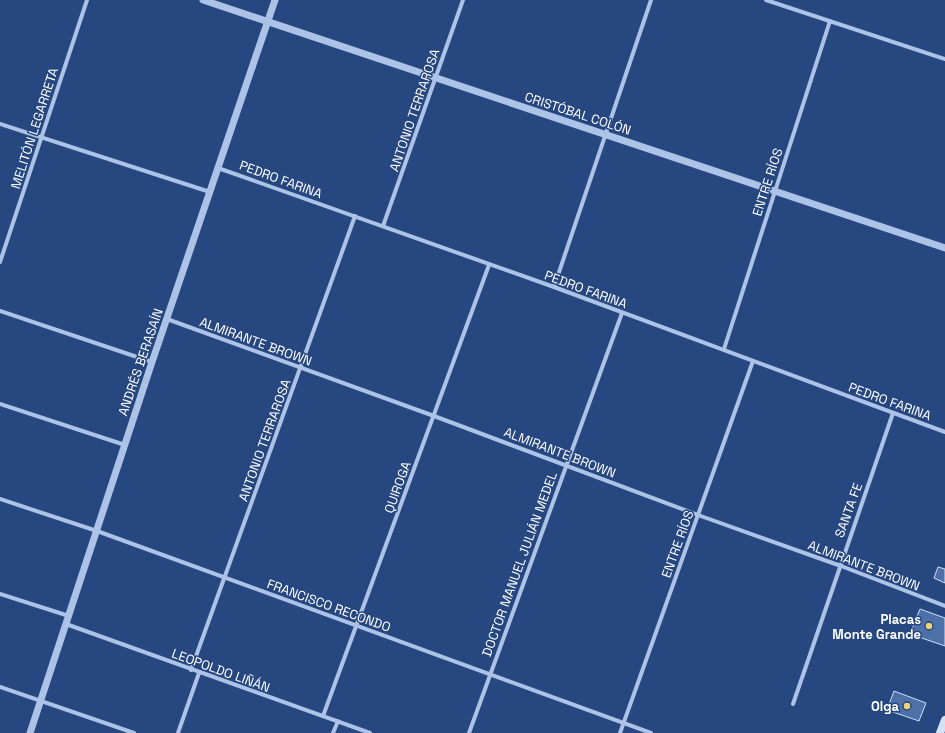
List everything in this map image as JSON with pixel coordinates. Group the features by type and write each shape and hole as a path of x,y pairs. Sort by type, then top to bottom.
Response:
{"main road":[{"path":"940,733 945,720"}],"street":[{"name":"MELITÓN LEGARRETA","path":"0,262 87,0"},
{"name":"CRISTÓBAL COLÓN","path":"203,0 268,20 436,79 945,247"},
{"name":"ANDRÉS BERASAÍN","path":"30,733 152,362 275,0"},
{"name":"ANTONIO TERRAROSA","path":"383,226 463,0"},
{"path":"554,287 651,0"},
{"path":"766,0 945,59"},
{"name":"ENTRE RÍOS","path":"724,349 830,21"},
{"path":"0,124 210,192"},
{"name":"PEDRO FARINA","path":"218,168 554,287 724,349 893,414 945,432"},
{"name":"ANTONIO TERRAROSA","path":"191,670 355,216"},
{"name":"QUIROGA","path":"323,716 489,265"},
{"path":"0,311 152,362"},
{"name":"DOCTOR MANUEL JULIÁN MEDEL","path":"469,733 565,465 622,313"},
{"name":"ALMIRANTE BROWN","path":"167,319 434,416 698,515 841,566 945,606"},
{"name":"ENTRE RÍOS","path":"620,733 754,361"},
{"path":"0,404 125,445"},
{"name":"SANTA FE","path":"793,704 841,566 845,549 893,414"},
{"name":"FRANCISCO RECONDO","path":"0,499 97,531 650,733"},
{"path":"0,594 69,616"},
{"name":"LEOPOLDO LIÑÁN","path":"66,624 199,673 370,733"},
{"path":"178,733 199,673"},
{"path":"0,687 134,733"},
{"path":"333,733 338,721"}],"building":[{"path":"938,567 945,569 945,583 934,578"},
{"name":"Placas Monte Grande","path":"920,609 945,618 945,646 910,634"},
{"name":"Olga","path":"894,691 926,703 919,721 887,710"}],"place":[{"name":"Placas Monte Grande","path":"929,626"},
{"name":"Olga","path":"907,706"}]}
